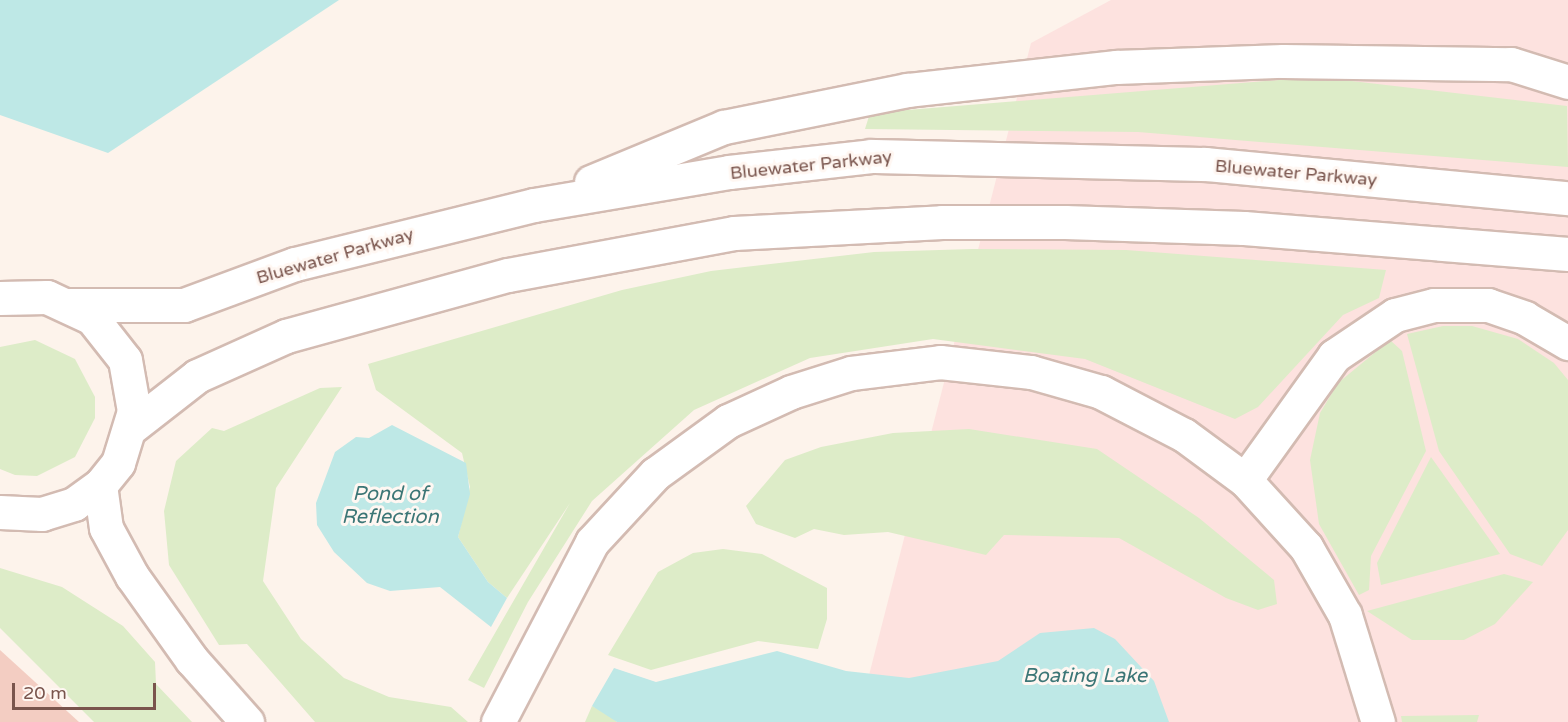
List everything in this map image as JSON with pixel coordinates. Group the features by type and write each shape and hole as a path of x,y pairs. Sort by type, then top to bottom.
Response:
{"street":[{"path":"534,205 724,127 907,90 1116,67 1283,61 1510,64 1568,82"},
{"name":"Bluewater Parkway","path":"70,305 184,305 295,264 534,205 729,172 871,156 1205,165 1568,198"},
{"path":"133,426 197,376 286,336 431,294 617,252 734,233 863,224 1065,222 1244,228 1568,254"},
{"path":"0,298 47,297 70,305 99,325 125,360 132,386 133,426 118,463 100,485 74,504 42,514 0,512"},
{"path":"1245,480 1334,356 1395,315 1434,305 1488,305 1525,318 1568,343"},
{"path":"498,722 581,561 619,508 705,435 747,411 817,383 880,368 940,362 1031,372 1126,402 1184,435 1245,480 1306,547 1345,615 1378,722"},
{"path":"100,485 106,528 132,576 192,660 247,722"}],"shaded area":[{"path":"1111,0 1568,0 1568,722 857,722 1031,43"}],"green space":[{"path":"1317,77 1567,106 1568,167 1138,132 865,129 870,113"},
{"path":"972,249 1126,250 1386,270 1379,298 1343,315 1258,407 1235,419 1085,359 933,339 810,358 694,410 592,501 528,602 484,688 468,680 570,503 507,598 488,582 458,537 470,487 462,453 376,390 368,364 622,290 711,271 874,252"},
{"path":"1443,326 1472,326 1518,339 1554,363 1568,380 1568,530 1542,566 1510,554 1439,451 1407,334"},
{"path":"35,340 75,359 95,397 95,418 75,457 37,476 15,475 0,469 0,347"},
{"path":"1390,340 1402,351 1426,451 1371,556 1369,590 1359,595 1319,524 1310,460 1320,413 1338,383"},
{"path":"342,387 276,488 263,581 301,639 344,678 389,697 451,707 468,722 315,722 247,644 219,645 169,565 164,511 176,461 212,428 224,431 320,388"},
{"path":"969,429 1097,449 1199,518 1274,580 1277,604 1258,610 1226,598 1119,538 1004,535 986,555 888,532 844,535 814,529 795,538 756,524 746,506 785,460 821,447 893,433"},
{"path":"1431,457 1500,554 1381,585 1377,563"},
{"path":"723,549 762,554 827,588 827,619 818,649 758,641 651,670 608,655 658,572 693,553"},
{"path":"0,568 62,587 123,626 155,662 156,684 192,722 94,722 0,628"},
{"path":"1504,574 1533,582 1495,624 1464,640 1412,640 1367,611"},
{"path":"592,706 606,713 617,722 585,722"},
{"path":"1479,715 1477,722 1402,722 1401,716"}],"water":[{"path":"0,0 339,0 108,153 0,115"},
{"name":"Pond of Reflection","path":"392,425 466,463 470,494 458,537 488,582 507,598 491,627 440,587 390,591 367,583 334,552 317,525 316,503 335,452 356,437 369,438"},
{"name":"Boating Lake","path":"1094,628 1115,639 1154,681 1169,722 617,722 592,706 614,668 656,682 777,651 846,671 909,678 998,661 1040,633"}],"building":[{"path":"0,650 79,722 0,722"}]}
